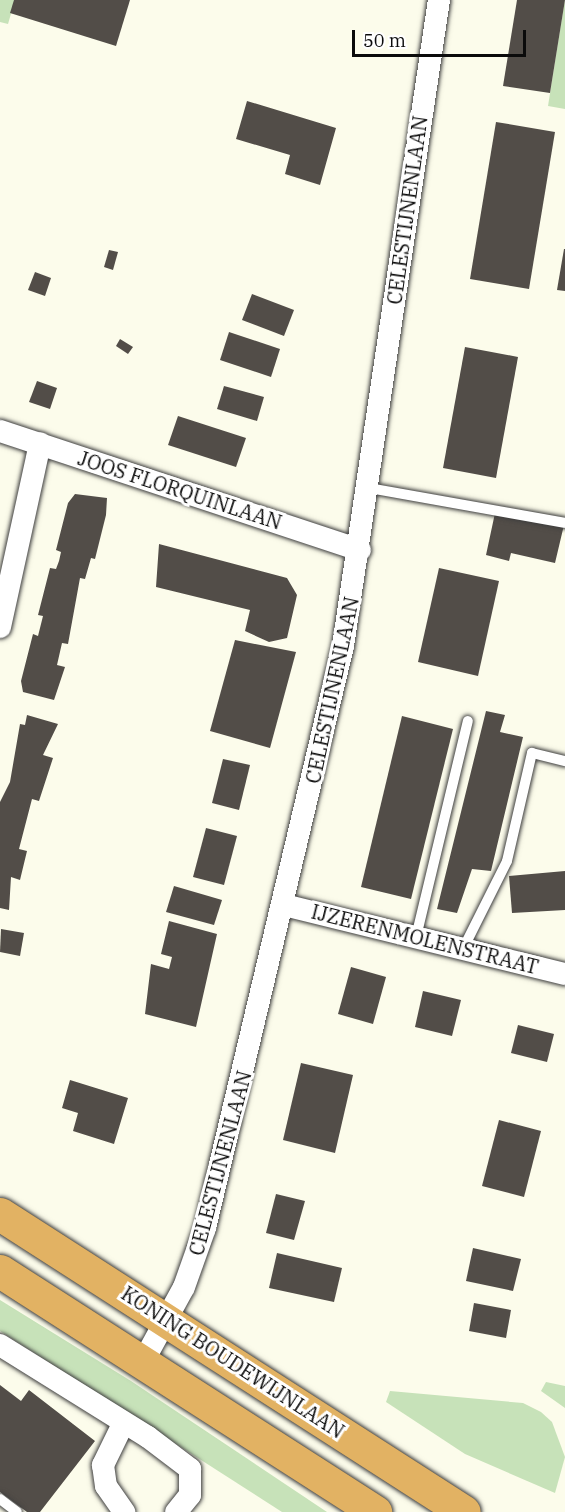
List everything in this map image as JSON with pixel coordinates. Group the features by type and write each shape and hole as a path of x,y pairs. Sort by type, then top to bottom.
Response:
{"highway":[{"name":"KONING BOUDEWIJNLAAN","path":"0,1214 168,1319 464,1512"},
{"path":"0,1270 144,1360 375,1512"}],"street":[{"name":"CELESTIJNENLAAN","path":"144,1360 168,1319 205,1228 284,905 360,550 439,0"},
{"name":"JOOS FLORQUINLAAN","path":"0,431 360,550"},
{"path":"0,627 40,443"},
{"name":"IJZERENMOLENSTRAAT","path":"284,905 565,974"},
{"path":"0,1345 190,1469 190,1495 176,1512"},
{"path":"123,1424 103,1465 106,1486 124,1512"}],"lane":[{"path":"369,488 565,523"},
{"path":"416,937 468,721"},
{"path":"463,949 507,861 532,753 565,761"},
{"path":"0,1499 17,1512"}],"green space":[{"path":"0,0 15,0 8,24 0,22"},
{"path":"565,0 565,109 548,106"},
{"path":"0,1300 131,1381 327,1512 282,1512 0,1331"},
{"path":"546,1382 565,1386 565,1408 541,1391"},
{"path":"390,1391 523,1403 541,1412 552,1422 565,1457 555,1493 465,1454 386,1402"}],"building":[{"path":"14,0 130,0 116,46 10,13"},
{"path":"517,0 565,0 550,93 503,86"},
{"path":"247,101 336,128 320,185 285,174 290,155 236,139"},
{"path":"496,122 555,132 529,289 470,279"},
{"path":"565,249 565,291 557,290"},
{"path":"109,250 118,252 113,270 104,267"},
{"path":"35,272 51,278 45,296 28,290"},
{"path":"252,294 294,310 284,336 242,320"},
{"path":"229,332 280,349 271,377 220,360"},
{"path":"120,339 133,347 128,354 116,346"},
{"path":"465,347 518,357 496,478 443,468"},
{"path":"37,381 57,388 50,409 29,402"},
{"path":"224,386 264,397 257,421 217,409"},
{"path":"178,416 246,438 236,467 168,445"},
{"path":"75,494 107,498 106,515 95,559 91,558 85,579 80,578 68,644 62,643 57,665 65,667 54,700 23,692 21,681 33,634 38,636 43,616 38,615 50,568 56,569 59,561 61,552 56,550 68,503"},
{"path":"495,513 564,525 555,563 511,553 509,561 486,555"},
{"path":"159,544 287,578 297,595 287,638 269,642 245,631 250,610 156,587"},
{"path":"439,568 499,581 478,676 418,662"},
{"path":"235,640 296,652 270,748 210,731"},
{"path":"486,711 505,715 500,732 523,737 491,871 472,869 457,913 437,909"},
{"path":"27,715 58,724 43,755 53,758 39,801 32,799 19,849 27,851 20,880 11,877 9,910 0,908 0,802 10,782 20,724 25,725"},
{"path":"402,716 453,729 411,899 361,887"},
{"path":"223,759 250,765 239,810 212,803"},
{"path":"206,828 237,836 224,885 193,877"},
{"path":"565,871 565,910 512,913 509,876"},
{"path":"174,886 222,900 214,925 166,912"},
{"path":"169,921 217,934 196,1027 145,1014 151,964 169,969 172,957 161,954"},
{"path":"1,929 24,933 20,956 0,952"},
{"path":"351,967 386,977 373,1024 338,1014"},
{"path":"423,991 461,1000 452,1036 415,1027"},
{"path":"518,1025 554,1034 547,1062 511,1053"},
{"path":"301,1063 353,1075 335,1153 283,1140"},
{"path":"70,1080 128,1098 114,1144 73,1131 78,1113 62,1108"},
{"path":"499,1120 541,1131 524,1197 482,1186"},
{"path":"276,1194 305,1201 294,1240 266,1233"},
{"path":"473,1248 521,1259 513,1291 466,1281"},
{"path":"277,1253 342,1268 334,1302 269,1288"},
{"path":"474,1303 511,1310 506,1338 469,1331"},
{"path":"0,1385 21,1401 29,1390 95,1441 40,1512 27,1512 0,1492"}]}
